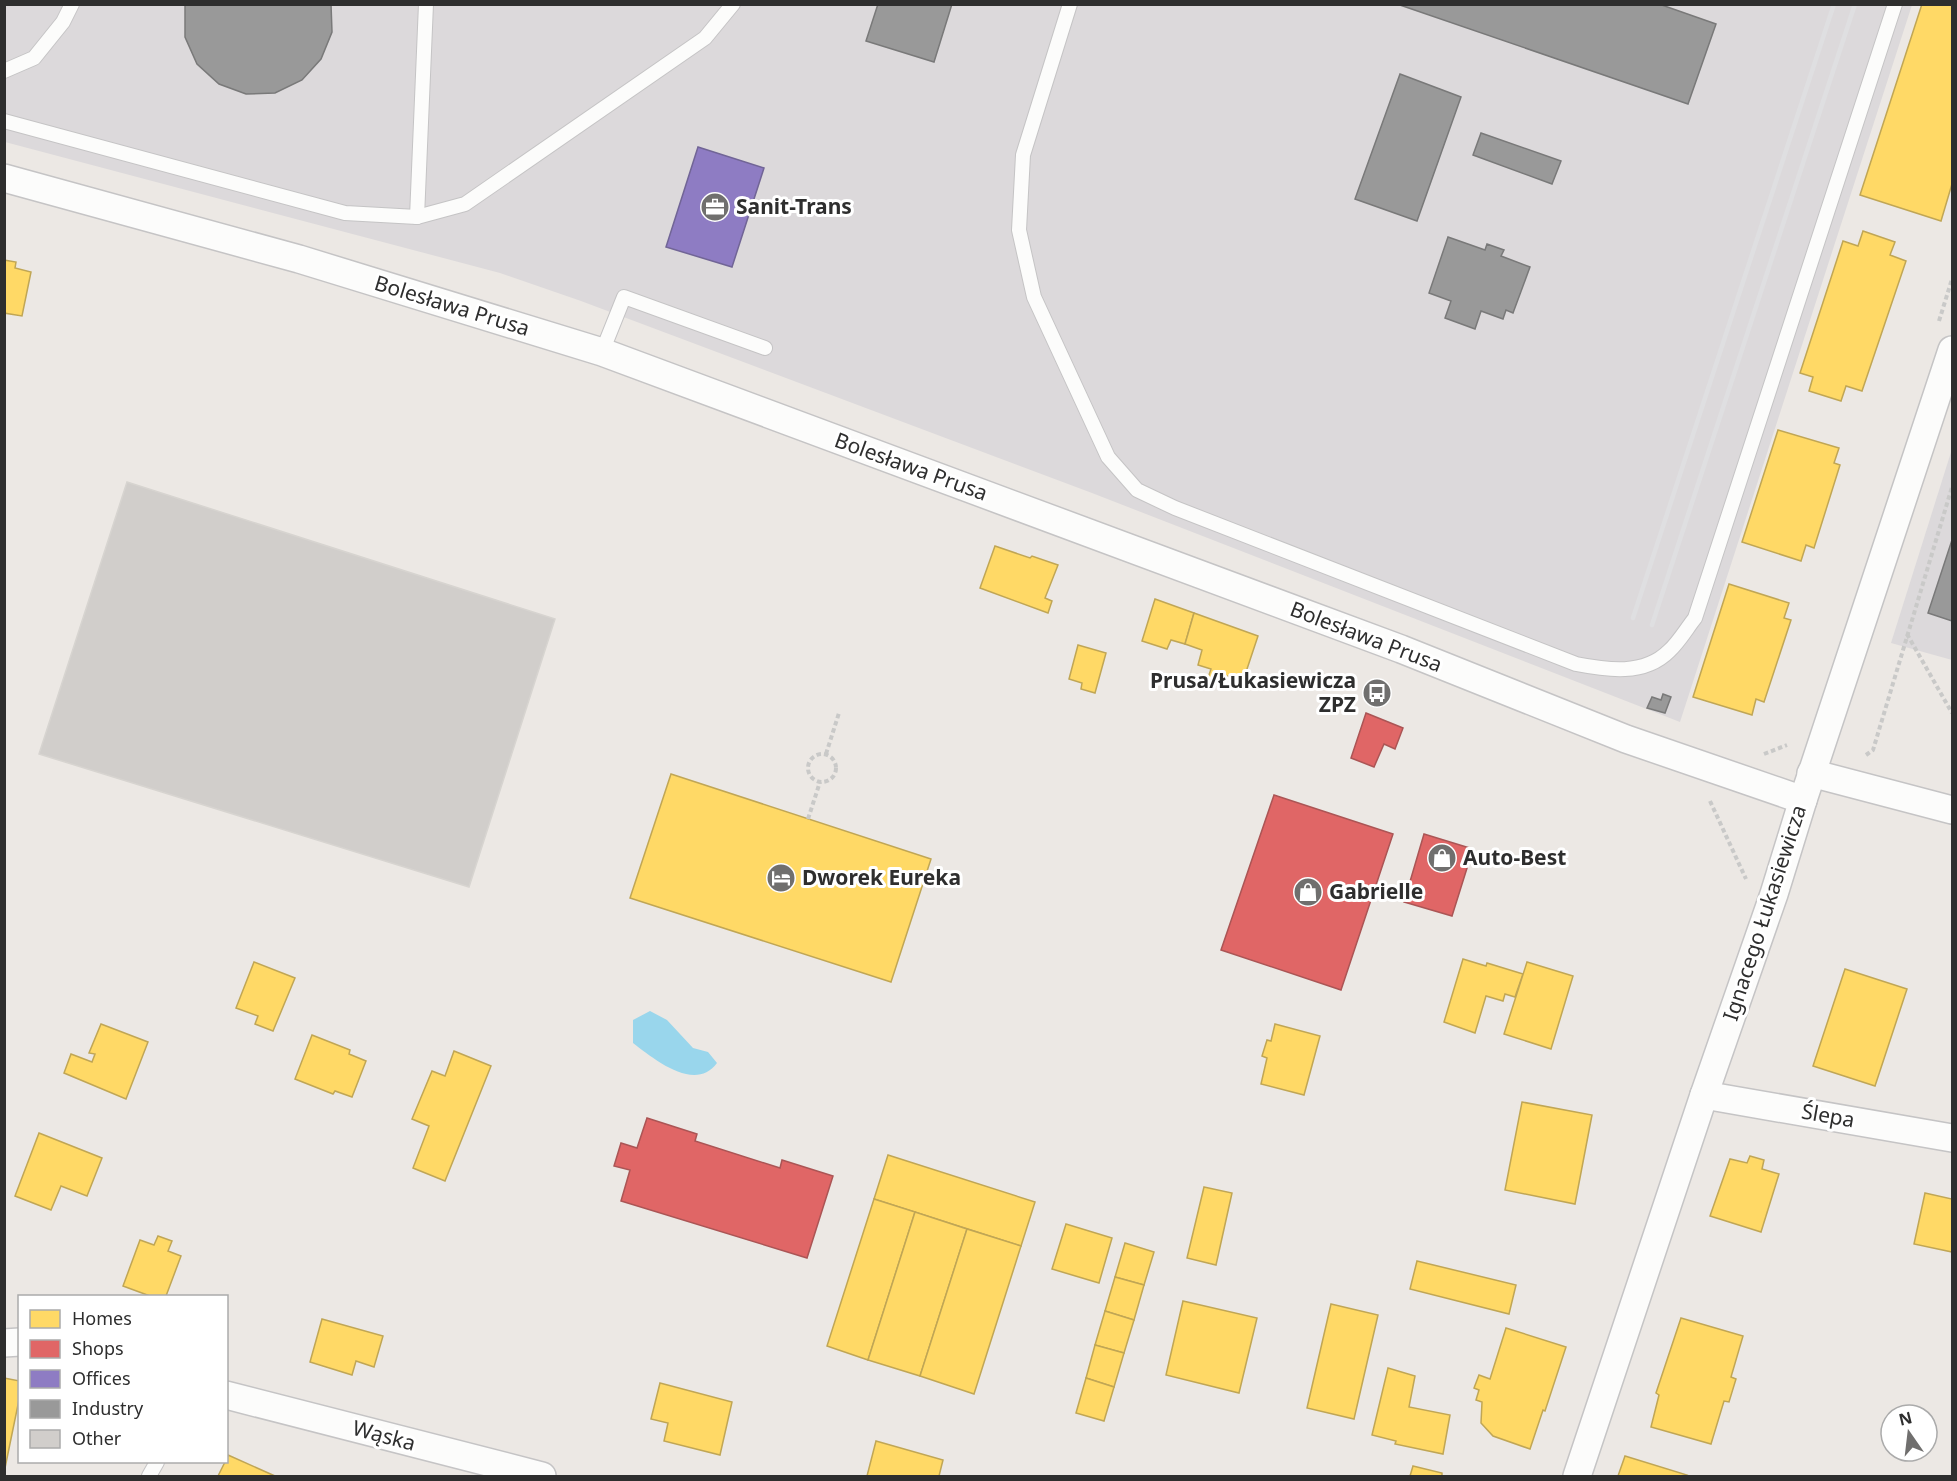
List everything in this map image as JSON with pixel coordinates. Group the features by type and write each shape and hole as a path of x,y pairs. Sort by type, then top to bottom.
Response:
{"street":[{"name":"Bolesława Prusa","path":"4,178 299,259 602,352 1401,649 1626,739 1803,800"},
{"name":"Ignacego Łukasiewicza","path":"1577,1476 1704,1095 1774,894 1811,773 1953,350"},
{"path":"1811,773 1953,810"},
{"name":"Ślepa","path":"1704,1095 1953,1138"},
{"name":"Wąska","path":"228,1396 542,1476"}],"lane":[{"path":"4,71 34,58 63,22 72,4"},
{"path":"417,217 426,4"},
{"path":"4,121 345,213 417,217 465,204 705,38 733,4"},
{"path":"1070,4 1023,155 1019,230 1034,297 1108,457 1137,490 1175,508 1576,664 1607,670 1648,666 1669,651 1695,618 1895,4"},
{"path":"602,352 624,297 765,348"}],"path":[{"path":"1907,634 1953,713"},
{"path":"826,754 840,713"},
{"path":"826,754 836,764 835,773 829,780 820,782 809,774 808,765 813,757 826,754"},
{"path":"1706,767 1701,782 1749,886 1774,894"},
{"path":"808,819 820,782"}],"shaded area":[{"path":"4,5 1912,5 1680,722 1092,493 581,301 500,273 5,142"},
{"path":"1952,449 1952,660 1891,643"}],"water":[{"path":"650,1011 667,1020 693,1048 708,1052 717,1063 708,1071 698,1075 686,1074 663,1064 633,1043 633,1020"}],"building: Homes":[{"path":"1922,4 1952,4 1952,184 1941,221 1860,195"},
{"path":"1863,231 1895,242 1890,255 1906,261 1862,391 1846,386 1841,401 1809,391 1813,377 1800,373 1843,241 1858,246"},
{"path":"4,260 16,262 15,268 31,272 22,316 4,313"},
{"path":"1778,430 1839,448 1834,463 1840,465 1814,548 1806,545 1801,561 1742,542"},
{"path":"995,546 1058,565 1045,598 1052,601 1048,613 980,588"},
{"path":"1729,584 1789,603 1784,618 1791,620 1764,702 1756,699 1752,715 1693,697"},
{"path":"1155,599 1194,613 1185,644 1171,640 1167,649 1142,641"},
{"path":"1194,613 1258,636 1243,681 1227,676 1223,686 1207,681 1211,669 1198,665 1202,650 1185,644"},
{"path":"1078,645 1106,653 1095,693 1081,689 1082,683 1069,679"},
{"name":"Dworek Eureka","path":"671,774 931,859 891,982 630,898"},
{"path":"1463,959 1486,966 1487,963 1523,974 1515,997 1505,994 1503,1001 1486,996 1475,1033 1444,1022"},
{"path":"254,962 295,978 273,1031 255,1024 258,1016 236,1008"},
{"path":"1527,962 1573,976 1551,1049 1504,1034"},
{"path":"1845,969 1907,989 1875,1086 1813,1066"},
{"path":"101,1024 148,1042 126,1099 64,1073 71,1054 92,1062 95,1054 89,1053"},
{"path":"1275,1024 1320,1036 1304,1095 1261,1084 1267,1058 1262,1056 1267,1040 1271,1041"},
{"path":"312,1035 350,1050 349,1054 366,1061 352,1097 335,1091 333,1094 295,1079"},
{"path":"454,1051 491,1066 445,1181 413,1168 429,1126 412,1119 432,1071 445,1076"},
{"path":"1522,1102 1592,1115 1575,1204 1505,1190"},
{"path":"39,1133 102,1158 87,1196 61,1186 51,1210 15,1196"},
{"path":"888,1155 1035,1202 1021,1246 874,1199"},
{"path":"1750,1156 1764,1160 1762,1169 1779,1174 1761,1232 1710,1216 1730,1159 1747,1163"},
{"path":"1204,1187 1232,1193 1216,1265 1187,1258"},
{"path":"1925,1193 1952,1199 1952,1252 1914,1244"},
{"path":"874,1199 915,1212 868,1360 827,1346"},
{"path":"915,1212 967,1229 920,1376 868,1360"},
{"path":"1066,1224 1112,1238 1099,1283 1052,1269"},
{"path":"967,1229 1021,1246 974,1394 920,1376"},
{"path":"158,1236 172,1241 168,1251 181,1256 166,1295 147,1295 123,1286 140,1240 154,1245"},
{"path":"1125,1243 1154,1252 1144,1285 1115,1277"},
{"path":"1417,1261 1516,1285 1509,1314 1410,1289"},
{"path":"1115,1277 1144,1285 1134,1320 1105,1311"},
{"path":"1183,1301 1257,1318 1239,1393 1166,1375"},
{"path":"1331,1304 1378,1315 1354,1419 1307,1408"},
{"path":"1105,1311 1134,1320 1124,1353 1095,1345"},
{"path":"1681,1318 1743,1336 1731,1377 1736,1379 1729,1402 1724,1401 1711,1444 1651,1427 1659,1395 1656,1393"},
{"path":"322,1319 383,1336 374,1367 356,1361 352,1375 310,1362"},
{"path":"1506,1328 1566,1347 1530,1449 1493,1436 1481,1423 1482,1402 1476,1400 1479,1390 1474,1388 1479,1375 1490,1379"},
{"path":"1095,1345 1124,1353 1114,1387 1086,1378"},
{"path":"1388,1368 1415,1376 1409,1407 1450,1415 1443,1454 1395,1444 1396,1441 1372,1435"},
{"path":"4,1378 18,1381 18,1405 5,1468"},
{"path":"1086,1378 1114,1387 1104,1421 1076,1413"},
{"path":"660,1383 732,1402 720,1455 664,1441 668,1423 651,1419"},
{"path":"876,1441 943,1460 939,1476 867,1476"},
{"path":"228,1455 275,1476 218,1476 224,1463 228,1463"},
{"path":"1625,1456 1687,1475 1618,1476"},
{"path":"1413,1466 1442,1473 1442,1476 1410,1476"}],"building: Shops":[{"path":"1366,713 1403,728 1395,749 1384,744 1374,767 1351,758"},
{"name":"Gabrielle","path":"1274,795 1393,834 1341,990 1221,950"},
{"path":"1424,834 1473,849 1452,916 1404,902"},
{"path":"647,1118 697,1134 695,1141 780,1168 782,1160 833,1176 807,1258 621,1201 630,1170 614,1166 621,1143 637,1148"}],"building: Offices":[{"name":"Sanit-Trans","path":"698,147 764,168 732,267 666,247"}],"building: Industry":[{"path":"185,4 331,4 332,32 321,59 302,80 275,93 246,94 219,84 197,64 185,37"},
{"path":"878,4 952,4 934,62 866,41"},
{"path":"1397,4 1659,4 1716,24 1688,104"},
{"path":"1400,74 1461,97 1417,221 1355,199"},
{"path":"1481,133 1561,161 1552,184 1473,155"},
{"path":"1448,237 1485,250 1487,244 1504,250 1501,256 1530,267 1513,313 1506,310 1503,319 1481,311 1475,329 1445,318 1451,301 1429,293"},
{"path":"1952,540 1952,621 1928,613"},
{"path":"1663,694 1671,697 1665,713 1647,708 1652,697 1661,700"}],"building: Other":[{"path":"127,482 555,619 469,887 39,754"}],"railway":[{"path":"1633,618 1834,4"},
{"path":"1652,625 1855,4"}],"place":[{"name":"Sanit-Trans","path":"715,207"},
{"name":"Prusa/Łukasiewicza ZPZ","path":"1377,693"},
{"name":"Auto-Best","path":"1442,858"},
{"name":"Dworek Eureka","path":"781,878"},
{"name":"Gabrielle","path":"1308,892"}]}
